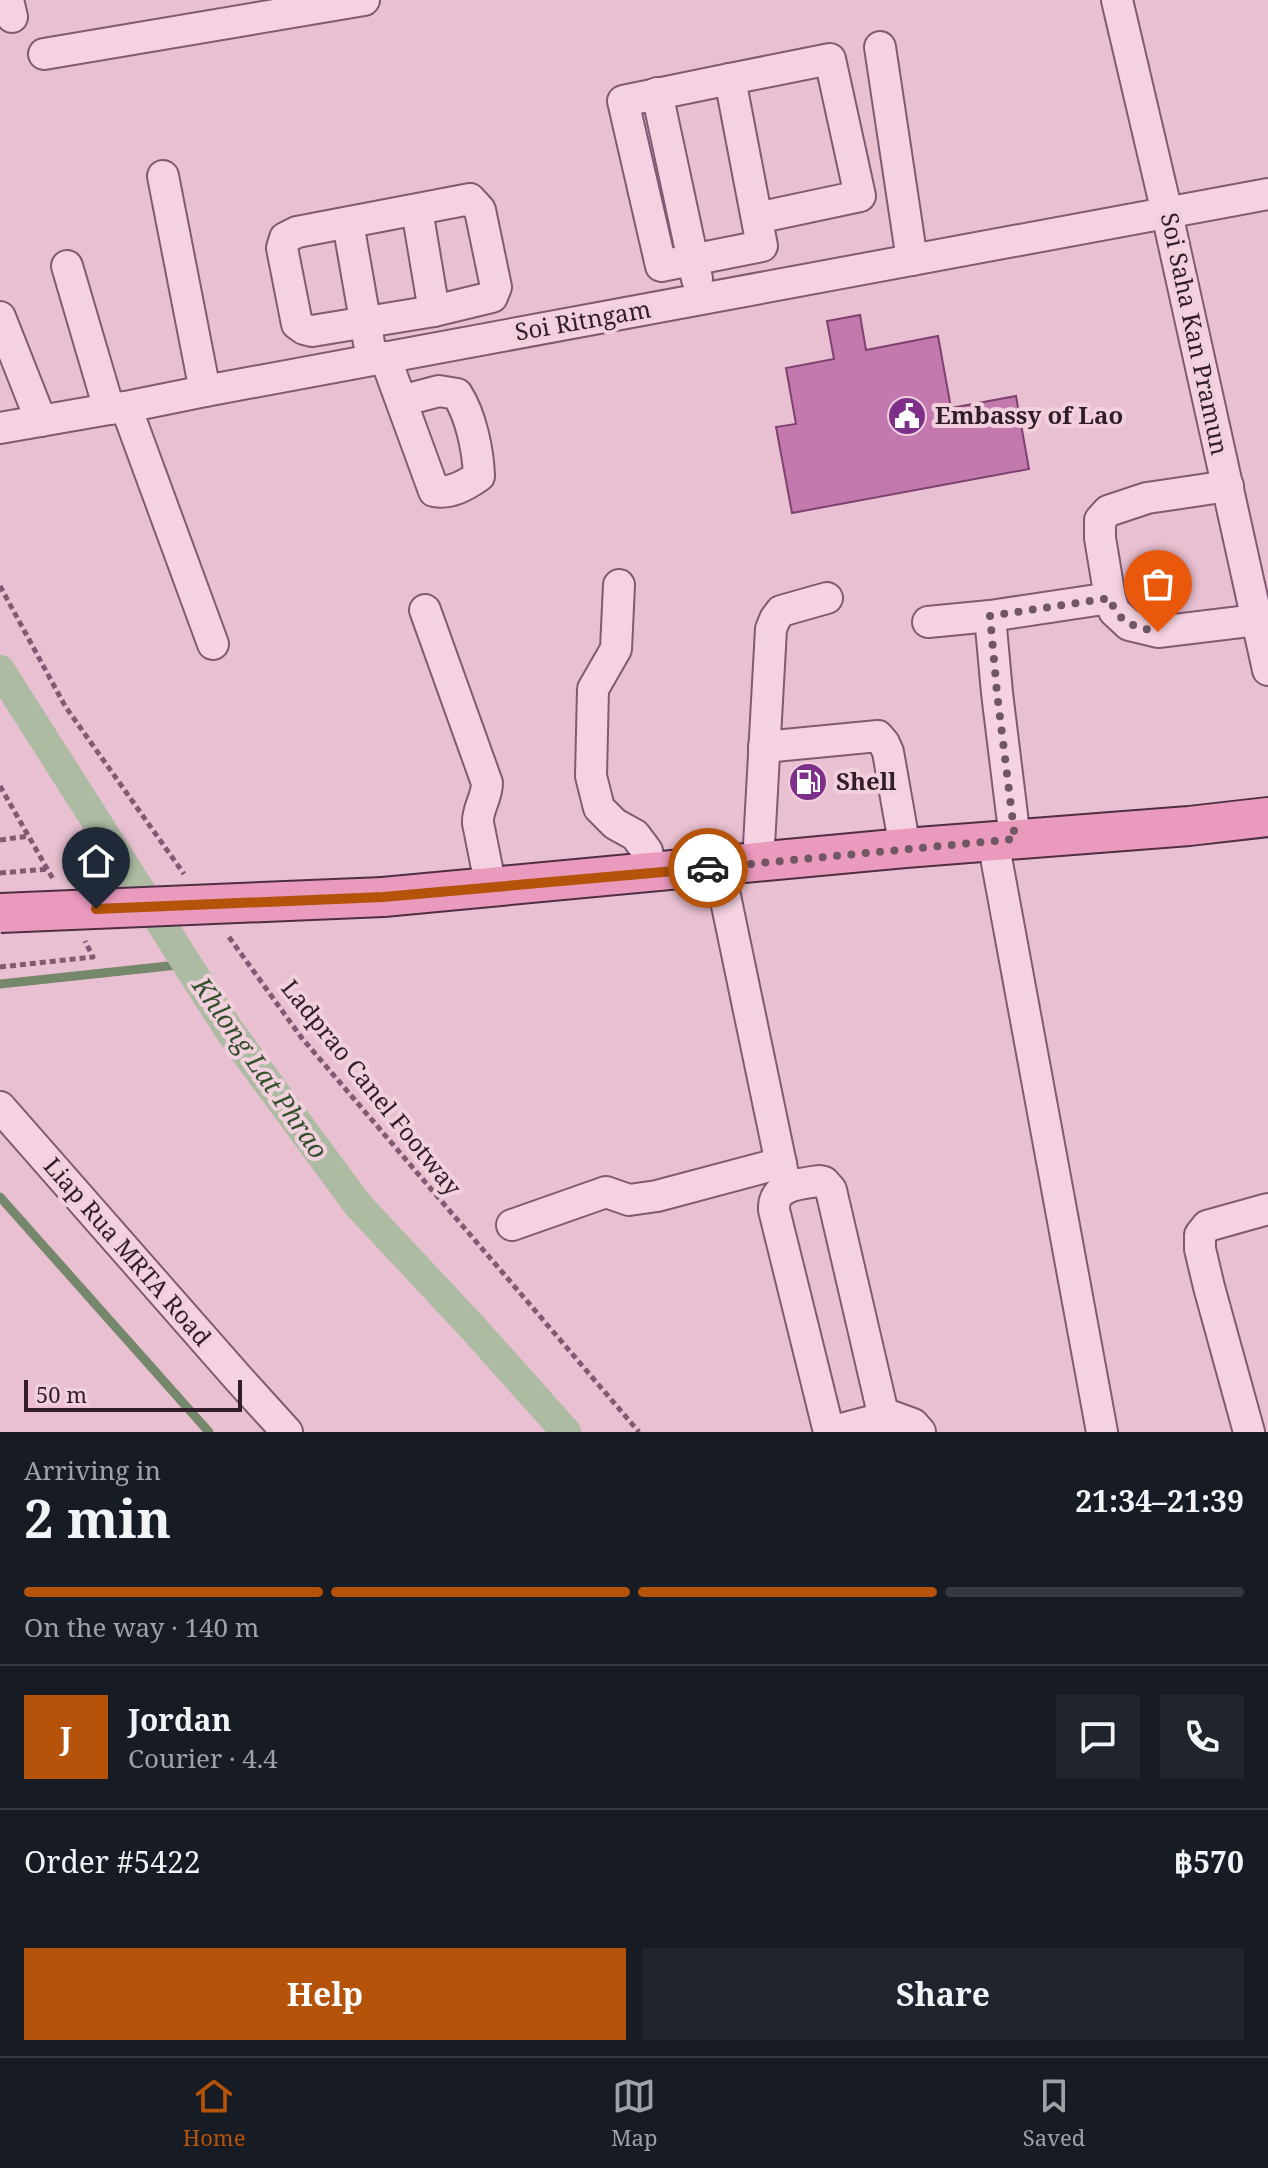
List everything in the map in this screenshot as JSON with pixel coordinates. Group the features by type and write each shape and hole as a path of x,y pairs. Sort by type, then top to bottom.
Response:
{"main road":[{"path":"0,913 383,897 1268,817"}],"street":[{"path":"44,54 364,0"},
{"name":"Soi Saha Kan Pramun","path":"1117,0 1268,670"},
{"path":"880,47 912,260"},
{"path":"701,299 657,93 830,59 860,196 757,218"},
{"path":"693,260 762,246 730,79"},
{"path":"163,176 205,391"},
{"name":"Soi Ritngam","path":"0,428 1268,194"},
{"path":"470,199 480,210 496,287 492,297 365,323 312,331 304,329 297,324 282,248 285,238 297,232 348,223 470,199"},
{"path":"417,210 434,311"},
{"path":"348,223 365,323 378,358 401,401"},
{"path":"67,266 118,408 213,644"},
{"path":"0,317 41,421"},
{"path":"1228,486 1147,498 1108,511 1100,520 1100,538 1110,598 1114,611 1129,625 1158,632 1257,620"},
{"path":"619,585 616,649 593,689 591,776 599,808 615,824 635,835 647,851 652,873"},
{"path":"758,863 771,629 781,611 827,598"},
{"path":"928,622 1110,598"},
{"path":"425,610 487,783 487,794 477,815 491,888"},
{"path":"990,616 1004,840 1102,1432"},
{"path":"764,747 878,736 888,752 905,848"},
{"path":"719,867 784,1176 774,1210 829,1432 891,1416 913,1424 920,1432"},
{"name":"Liap Rua MRTA Road","path":"0,1107 287,1432"},
{"path":"512,1225 606,1192 629,1200 784,1176 824,1182 831,1190 884,1418"},
{"path":"1249,1432 1209,1287 1200,1235 1207,1226 1268,1209"}],"path":[{"path":"0,586 65,706 192,885"},
{"path":"0,786 55,882"},
{"path":"0,840 29,836"},
{"path":"0,873 48,869"},
{"path":"0,967 93,957 80,932"},
{"name":"Ladprao Canel Footway","path":"228,935 301,1037 639,1432"}],"building":[{"name":"Embassy of Lao","path":"860,315 866,350 938,336 951,408 1016,396 1029,469 792,513 776,427 796,424 786,368 834,359 827,321"}],"waterway":[{"name":"Khlong Lat Phrao","path":"0,670 229,1030 358,1205 566,1432"},
{"path":"0,984 187,964"},
{"path":"0,1197 209,1432"}],"way so far":[{"path":"708,868 1015,839 990,616 1110,598 1114,611 1129,625 1158,632"}],"place":[{"name":"Embassy of Lao","path":"907,416"},
{"name":"Shell","path":"808,782"}],"route":[{"path":"96,909 383,897 708,868"}]}
